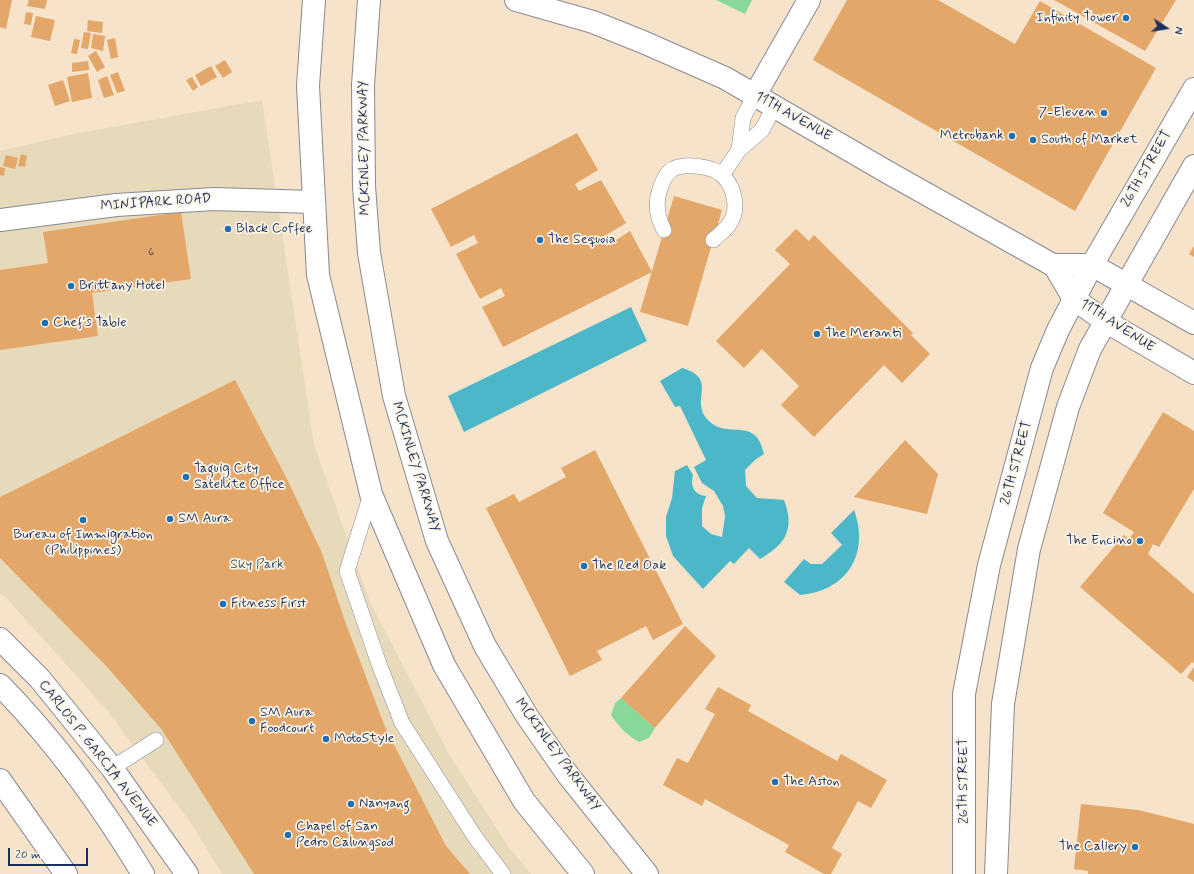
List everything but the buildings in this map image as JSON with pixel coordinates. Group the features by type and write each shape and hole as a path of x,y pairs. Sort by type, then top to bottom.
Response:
{"main road":[{"path":"314,0 308,86 318,275 370,494 444,665 524,801 583,874"},
{"name":"MCKINLEY PARKWAY","path":"369,0 363,85 364,186 370,253 394,396 437,541 485,646 527,716 568,775 646,874"},
{"name":"11TH AVENUE","path":"516,0 592,22 643,42 724,78 889,173 1054,265 1092,266 1194,323"},
{"path":"755,96 809,0"},
{"name":"26TH STREET","path":"964,874 964,694 989,565 1042,368 1058,330 1074,299 1194,89"},
{"path":"996,874 1003,704 1029,549 1078,376 1090,348 1194,166"},
{"name":"MINIPARK ROAD","path":"0,220 116,205 214,199 313,202"},
{"name":"11TH AVENUE","path":"1054,265 1074,299 1105,321 1194,373"},
{"name":"CARLOS P. GARCIA AVENUE","path":"0,639 40,679 112,768 187,874"},
{"path":"0,685 54,745 102,810 143,874"},
{"path":"0,780 66,874"}],"lane":[{"path":"739,150 743,118 755,96"},
{"path":"722,175 739,150 762,130 774,107"},
{"path":"664,230 658,219 657,198 662,181 672,169 696,165 722,175 734,192 735,211 730,223 713,240"},
{"path":"370,494 347,571 379,664 402,723 475,837 503,874"},
{"path":"112,768 156,740"}],"shaded area":[{"name":"SM Aura","path":"262,100 314,445 370,602 450,756 510,849 531,874 222,874 191,823 106,709 9,601 0,593 0,151 69,135"}],"green space":[{"path":"716,0 752,0 745,14"},
{"path":"621,698 655,728 649,738 639,742 635,740 620,727 611,715 615,703"}],"water":[{"path":"631,307 647,341 464,432 448,396"},
{"path":"682,368 693,373 699,378 702,384 701,406 703,413 709,421 724,429 748,431 755,435 760,442 764,454 755,460 745,470 746,486 757,498 784,500 789,519 786,535 776,548 760,559 749,548 734,564 730,561 703,589 673,556 666,536 666,517 672,498 675,471 687,465 693,475 692,483 694,489 698,494 706,496 702,508 702,526 711,534 722,537 725,516 723,506 714,491 702,483 694,467 706,460 680,406 675,407 660,381"},
{"path":"854,510 858,526 859,541 851,568 842,578 831,586 816,592 800,595 784,582 804,559 811,564 822,564 842,545 831,533"}],"place":[{"name":"Infinity Tower","path":"1126,18"},
{"name":"7-Eleven","path":"1104,113"},
{"name":"Metrobank","path":"1012,136"},
{"name":"South of Market","path":"1033,140"},
{"name":"Black Coffee","path":"228,229"},
{"name":"The Sequoia","path":"540,240"},
{"name":"Brittany Hotel","path":"71,286"},
{"name":"Chef's Table","path":"45,323"},
{"name":"The Meranti","path":"817,334"},
{"name":"Taguig City Satellite Office","path":"186,477"},
{"name":"SM Aura","path":"170,519"},
{"name":"Bureau of Immigration (Philippines)","path":"83,520"},
{"name":"The Encino","path":"1140,541"},
{"name":"The Red Oak","path":"584,566"},
{"name":"Fitness First","path":"223,604"},
{"name":"SM Aura Foodcourt","path":"252,721"},
{"name":"MotoStyle","path":"326,739"},
{"name":"The Aston","path":"775,782"},
{"name":"Nanyang","path":"351,804"},
{"name":"Chapel of San Pedro Calungsod","path":"288,835"},
{"name":"The Callery","path":"1135,847"}],"park label":[{"name":"Sky Park","path":"257,565"}]}
